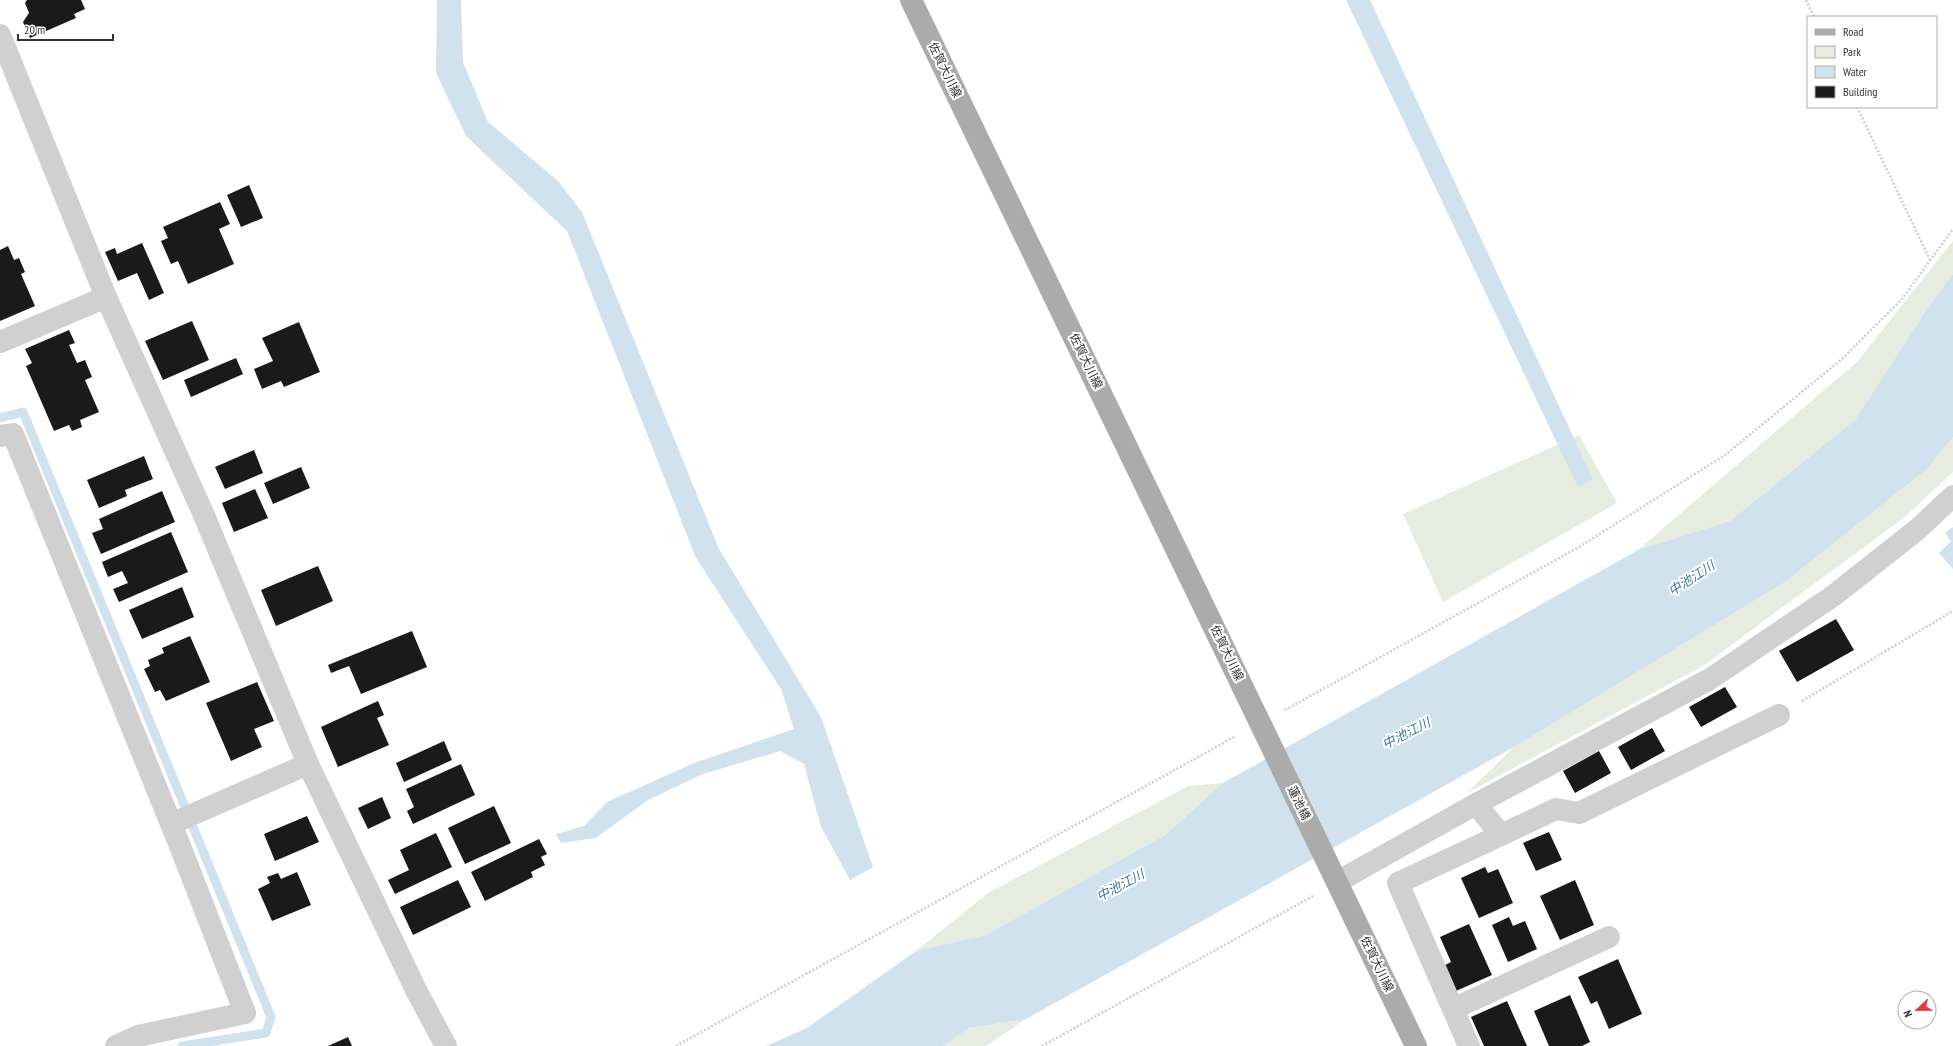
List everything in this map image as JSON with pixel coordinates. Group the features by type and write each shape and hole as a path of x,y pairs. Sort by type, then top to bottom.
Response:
{"main road":[{"name":"佐賀大川線","path":"911,0 1260,723"},
{"name":"蓮池橋","path":"1260,723 1337,882"},
{"name":"佐賀大川線","path":"1337,882 1416,1046"}],"street":[{"path":"0,35 106,297 202,513 308,764 417,992 446,1046"},
{"path":"0,342 106,297"},
{"path":"0,436 13,434 183,819 245,1012 138,1036 116,1046"},
{"path":"1337,882 1476,804 1710,679 1833,596 1918,529 1953,496"},
{"path":"1469,1046 1398,882 1556,809 1579,813 1779,715"},
{"path":"183,819 308,764"},
{"path":"1476,804 1501,835"},
{"path":"1453,1009 1609,937"}],"path":[{"path":"1806,0 1814,16"},
{"path":"1857,108 1930,260"},
{"path":"676,1046 1580,547 1725,455 1842,359 1902,299 1953,229"},
{"path":"1779,715 1953,611"},
{"path":"1042,1046 1337,882"}],"green space":[{"path":"1953,241 1953,274 1929,306 1855,420 1730,521 1638,550 1857,362"},
{"path":"1579,435 1617,503 1443,602 1403,514"},
{"path":"1953,437 1953,472 1906,516 1703,666 1467,793 1514,747 1785,582 1927,469"},
{"path":"1223,783 1165,835 986,935 916,951 988,893 1188,786"},
{"path":"1026,1019 986,1046 943,1046 969,1028"}],"water":[{"path":"437,0 461,0 463,62 488,122 558,181 582,212 719,549 821,717 873,867 850,880 821,827 804,764 780,751 703,774 648,800 596,838 561,843 556,834 584,826 607,802 694,763 794,729 781,689 696,558 567,231 466,136 436,73"},
{"path":"1346,0 1370,0 1593,479 1578,487"},
{"name":"中池江川","path":"1953,274 1953,437 1927,469 1785,582 1514,747 1026,1019 969,1028 943,1046 766,1046 807,1028 916,951 986,935 1165,835 1223,783 1638,550 1730,521 1855,420 1929,306"},
{"path":"1952,527 1953,569 1939,553 1951,541 1945,533"}],"building":[{"path":"27,0 81,0 85,9 74,14 76,18 30,38 23,22 29,13 25,3"},
{"path":"249,185 263,218 241,227 227,195"},
{"path":"220,202 230,224 219,229 234,264 188,284 178,261 171,264 161,241 168,238 163,227"},
{"path":"142,243 164,293 149,300 137,273 118,281 105,252 115,248 117,254"},
{"path":"8,246 14,260 19,258 25,272 21,274 35,306 0,321 0,250"},
{"path":"192,321 209,360 163,380 145,341"},
{"path":"299,322 320,372 284,387 281,381 262,389 254,369 273,361 262,338"},
{"path":"69,330 75,343 69,345 77,363 85,360 92,377 85,380 99,412 80,420 82,427 72,431 69,425 54,431 26,366 32,363 25,349"},
{"path":"236,358 243,374 191,397 184,380"},
{"path":"254,450 263,473 225,489 215,467"},
{"path":"144,456 153,479 125,490 127,496 99,508 87,480"},
{"path":"301,467 310,488 273,504 264,483"},
{"path":"255,489 268,518 234,532 222,503"},
{"path":"162,491 175,522 101,554 92,533 103,529 99,519"},
{"path":"171,532 188,572 119,602 113,589 128,583 122,571 108,577 102,562"},
{"path":"318,566 333,601 276,626 261,590"},
{"path":"182,587 194,617 142,639 129,610"},
{"path":"1836,619 1854,650 1797,682 1779,651"},
{"path":"412,631 427,667 361,694 349,666 331,673 328,665"},
{"path":"190,636 210,682 166,701 160,690 155,692 144,669 150,666 148,660 164,653 162,648"},
{"path":"257,682 274,721 254,729 262,747 231,761 206,703"},
{"path":"1725,687 1737,707 1701,727 1689,707"},
{"path":"378,701 384,715 377,718 389,745 338,767 321,727"},
{"path":"1652,728 1665,751 1631,770 1618,747"},
{"path":"444,741 452,760 404,782 396,763"},
{"path":"1599,751 1611,773 1575,793 1563,771"},
{"path":"461,764 475,795 413,824 407,811 414,807 406,789"},
{"path":"382,797 391,818 368,829 358,808"},
{"path":"494,806 511,843 465,864 448,828"},
{"path":"307,816 319,842 275,861 264,834"},
{"path":"1549,832 1562,860 1536,871 1523,843"},
{"path":"436,833 452,867 395,894 388,880 409,870 400,850"},
{"path":"539,839 547,854 541,857 545,865 531,872 533,877 485,901 471,872"},
{"path":"1485,867 1488,873 1498,869 1513,903 1479,918 1461,878"},
{"path":"297,872 311,905 272,921 258,889 270,883 267,877 278,873 281,879"},
{"path":"458,880 471,907 413,935 400,907"},
{"path":"1575,880 1594,925 1560,940 1540,896"},
{"path":"1509,917 1513,926 1525,921 1537,949 1508,962 1492,925"},
{"path":"1469,924 1492,975 1456,991 1445,965 1451,962 1440,937"},
{"path":"1618,959 1642,1014 1609,1029 1597,1001 1591,1004 1578,977"},
{"path":"1570,995 1590,1042 1582,1046 1549,1046 1534,1011"},
{"path":"1507,1001 1527,1046 1484,1046 1471,1017"},
{"path":"348,1037 352,1046 328,1046"}],"waterway":[{"path":"0,418 23,412 271,1017 266,1033 182,1046"}]}
